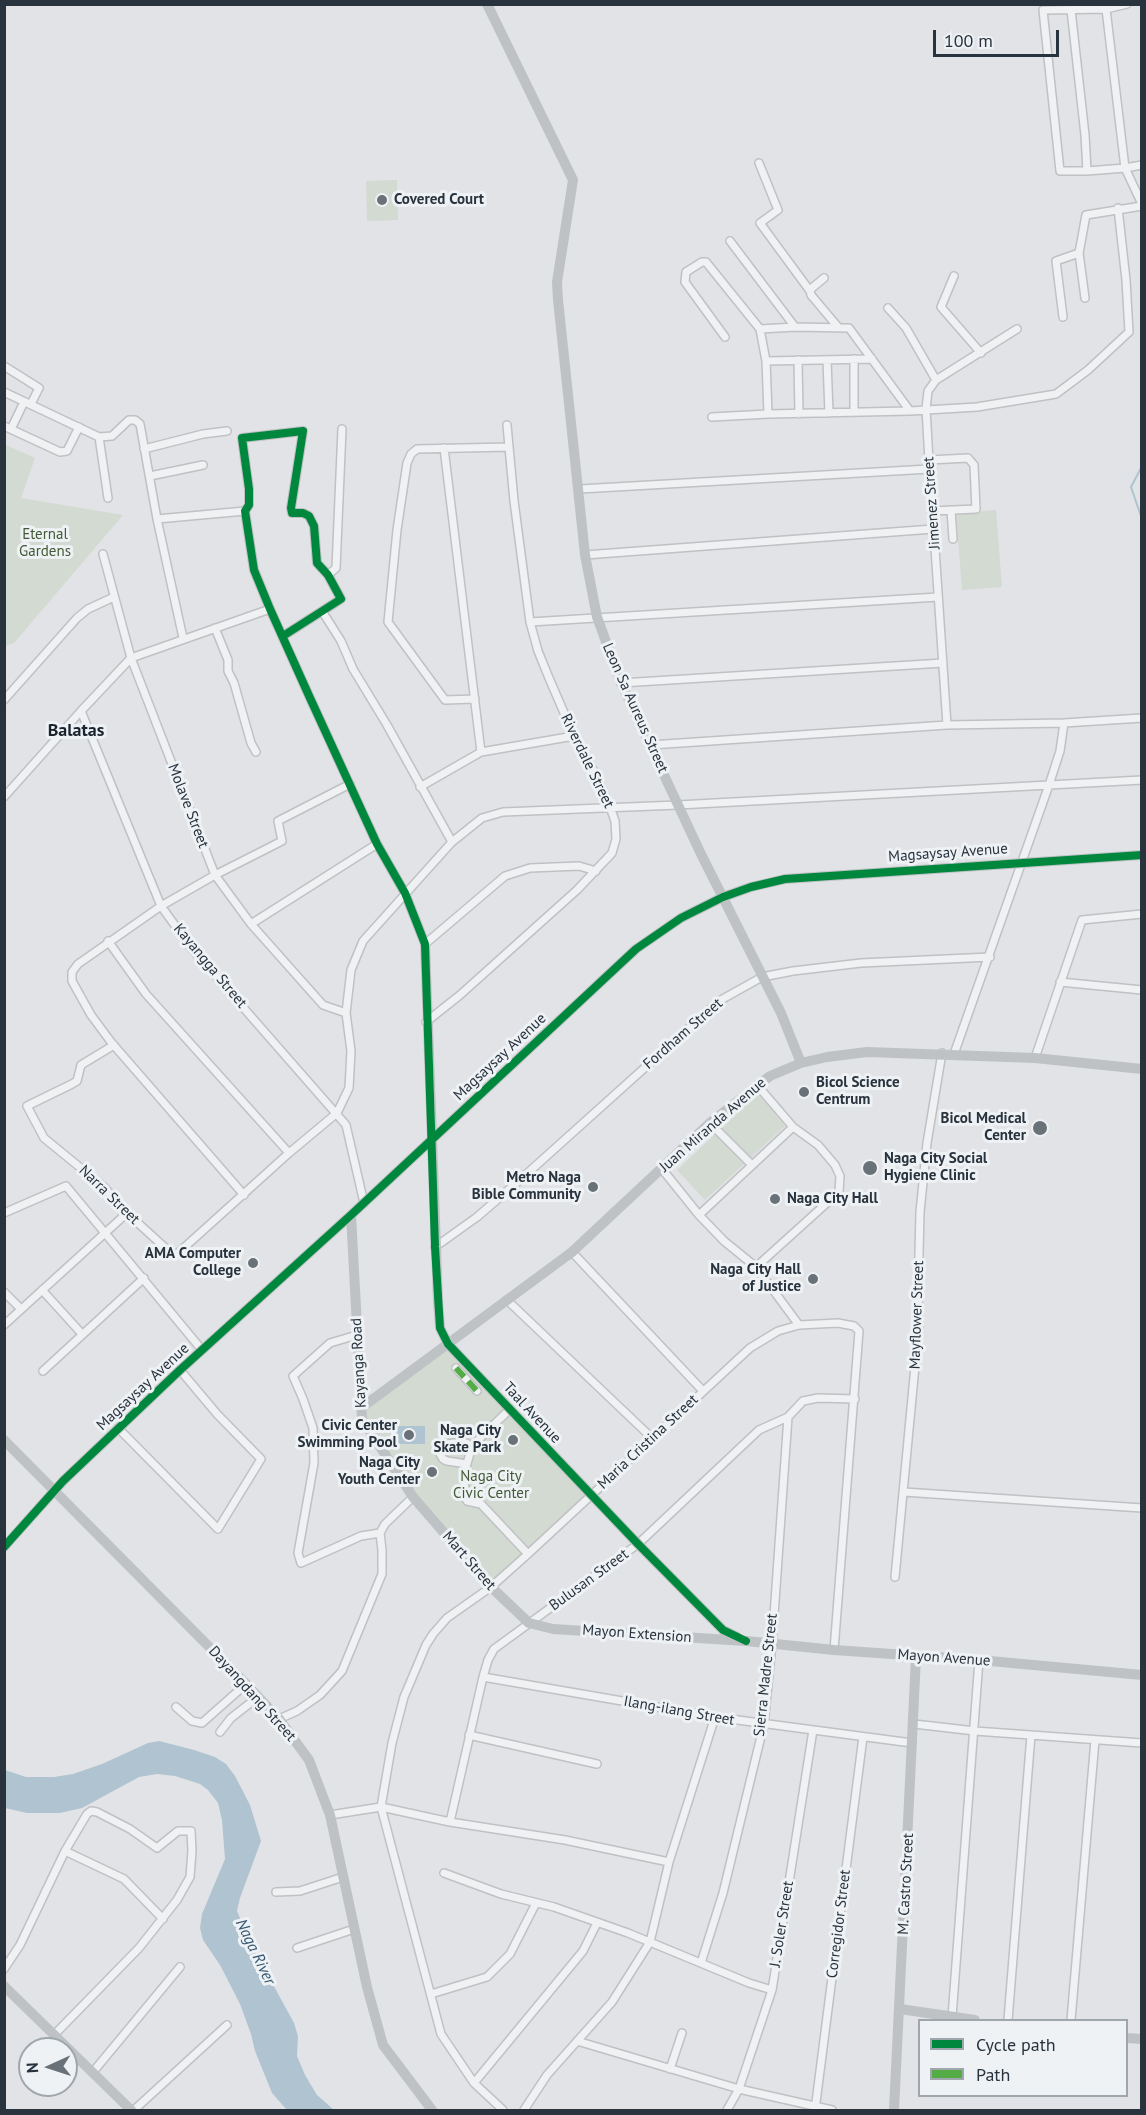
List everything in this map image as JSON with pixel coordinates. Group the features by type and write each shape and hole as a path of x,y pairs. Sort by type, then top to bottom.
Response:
{"street":[{"name":"Leon Sa Aureus Street","path":"487,4 573,180 557,282 585,555 597,618 621,683 678,805 781,1013 801,1063"},
{"path":"1127,4 1106,9 1044,10 1060,171 1087,171 1142,165"},
{"path":"1085,298 1079,253 1086,215 1142,205 1125,168 1106,9"},
{"path":"1071,10 1087,171"},
{"path":"759,163 778,210 760,223 811,295 838,327"},
{"path":"712,417 977,407 1056,394 1088,370 1129,332 1118,208"},
{"path":"730,241 795,327"},
{"path":"1063,317 1056,261 1079,253"},
{"path":"725,337 685,282 686,272 702,262 706,262 760,329 766,361 768,414"},
{"path":"954,276 940,307 981,352"},
{"path":"810,291 824,278"},
{"path":"888,308 906,328 936,380 1017,329"},
{"path":"760,329 849,327 910,411"},
{"path":"854,359 854,412"},
{"path":"766,361 872,359"},
{"path":"798,360 799,414"},
{"path":"828,360 829,413"},
{"path":"5,368 39,388 8,428 60,452 67,451 79,427"},
{"name":"Jimenez Street","path":"936,380 928,391 926,409 947,725"},
{"path":"4,392 99,437 112,436 129,420 135,420 140,424 157,519 183,638"},
{"name":"Riverdale Street","path":"426,1022 460,995 577,890 612,853 616,839 615,821 610,807 596,775 574,736 542,660 530,622 507,425"},
{"path":"328,575 336,568 342,429"},
{"path":"144,449 203,434 227,431"},
{"path":"283,636 341,599 328,575 317,563 314,526 309,516 303,513 292,513 303,431 242,438 249,489 249,505 245,511 254,570 270,609 377,844 405,893 425,944 432,1139"},
{"path":"99,437 108,498"},
{"path":"475,699 445,700 388,622 397,530 407,463 411,454 417,449 509,447"},
{"path":"444,448 481,752"},
{"path":"929,460 968,458 974,465 976,509 932,511"},
{"path":"150,476 203,465"},
{"path":"580,489 929,469"},
{"path":"951,510 953,539"},
{"path":"157,519 245,511"},
{"path":"585,555 933,529"},
{"name":"Molave Street","path":"103,554 131,658 215,875 251,924 323,1005 346,1013"},
{"path":"4,700 77,618 88,609 114,597"},
{"path":"530,622 938,597"},
{"path":"4,797 131,658 270,609"},
{"path":"322,611 341,641 353,669 452,842"},
{"path":"215,628 228,660 228,671 256,752"},
{"path":"621,683 943,663"},
{"name":"Kayangga Street","path":"81,711 161,906 192,949 346,1125 364,1203"},
{"path":"651,745 947,725 1064,723 1142,718"},
{"name":"Mayflower Street","path":"895,1577 919,1324 920,1212 927,1143 948,1053 990,957 1060,751 1064,723"},
{"path":"420,787 481,752 574,736"},
{"path":"337,1113 349,1088 351,1051 346,1013 351,970 363,941 452,842 482,818 503,812 1142,780"},
{"path":"244,1194 114,1045 91,1015 72,981 72,972 78,964 108,941 161,906 282,841 278,821 350,784"},
{"path":"251,924 377,844"},
{"name":"Magsaysay Avenue","path":"4,1547 55,1489 180,1370 364,1203 636,949 681,918 723,897 785,879 1142,855"},
{"path":"425,944 505,876 530,868 579,866 596,871"},
{"path":"1035,1058 1082,921 1142,914"},
{"path":"108,941 146,994 289,1153"},
{"name":"Fordham Street","path":"435,1247 477,1217 521,1179 719,1001 762,977 861,963 990,957"},
{"path":"1060,982 1142,990"},
{"name":"Narra Street","path":"114,1045 81,1065 77,1080 72,1084 27,1106 44,1138 104,1186 127,1214 173,1255 182,1252 289,1153 337,1113"},
{"name":"Juan Miranda Avenue","path":"361,1408 572,1252 710,1123 770,1076 801,1063 867,1052 948,1053 1035,1058 1142,1069"},
{"path":"756,1267 839,1192 840,1176 835,1165 818,1145 793,1127 757,1085"},
{"path":"710,1123 752,1165"},
{"path":"699,1215 793,1127"},
{"name":"Taal Avenue","path":"432,1139 440,1328 448,1344 723,1630 746,1641"},
{"path":"662,1169 699,1215 724,1241 756,1267 799,1325"},
{"path":"4,1213 66,1186 202,1350"},
{"path":"4,1325 127,1214"},
{"name":"Kayanga Road","path":"351,1215 362,1419 413,1497"},
{"path":"572,1252 703,1391"},
{"path":"43,1371 144,1278"},
{"path":"42,1290 82,1334"},
{"path":"4,1292 21,1309"},
{"path":"507,1300 652,1438"},
{"name":"Maria Cristina Street","path":"381,1808 392,1743 404,1697 426,1645 447,1618 491,1587 750,1348 778,1331 799,1325 838,1323 854,1326 858,1331 855,1399"},
{"path":"357,1335 330,1343 293,1376 313,1428 314,1463 298,1553 301,1563 361,1536 380,1533"},
{"path":"456,1368 477,1391"},
{"path":"118,1428 218,1528 261,1459 217,1414 180,1370"},
{"path":"360,1383 377,1394"},
{"name":"Bulusan Street","path":"450,1822 483,1677 494,1649 638,1544 759,1430 788,1417 803,1401 818,1398 855,1399"},
{"path":"834,1650 855,1399"},
{"path":"510,1409 472,1446 464,1474 467,1501 481,1504 528,1554"},
{"name":"Sierra Madre Street","path":"702,1963 723,1893 764,1724 788,1417"},
{"name":"Dayangdang Street","path":"4,1440 246,1684 279,1719 309,1760 330,1815 367,1987 382,2045 432,2110"},
{"path":"467,1464 447,1461 440,1454 447,1444 466,1443 472,1446"},
{"path":"904,1492 1142,1508"},
{"path":"279,1719 297,1711 320,1695 342,1671 382,1574 380,1533 385,1524 413,1497"},
{"name":"Mart Street","path":"413,1497 491,1587 529,1623"},
{"name":"Mayon Extension","path":"529,1623 553,1629 746,1641"},
{"name":"Mayon Avenue","path":"746,1641 1142,1675"},
{"name":"M. Castro Street","path":"894,2110 916,1657"},
{"path":"952,2016 979,1660"},
{"name":"Ilang-ilang Street","path":"483,1677 715,1717 912,1743"},
{"path":"176,1707 192,1721 202,1723 246,1684"},
{"path":"220,1732 231,1718 258,1697"},
{"path":"524,2110 547,2075 612,2002 650,1942 669,1862 715,1717"},
{"path":"914,1724 975,1731 1142,1743"},
{"name":"J. Soler Street","path":"727,2110 739,2089 772,1990 813,1730"},
{"path":"1008,2019 1031,1735"},
{"path":"469,1736 597,1764"},
{"name":"Corregidor Street","path":"815,2108 863,1737"},
{"path":"1071,2019 1095,1740"},
{"path":"381,1808 441,2034 474,2084 503,2110"},
{"path":"330,1815 381,1808 450,1822 565,1840 669,1862"},
{"path":"4,1969 20,1944 80,1822 91,1811 130,1829 157,1848 178,1831 191,1831 190,1877 163,1919 109,1981 54,2035"},
{"path":"65,1851 124,1879 163,1919"},
{"path":"444,1873 501,1894 554,1907 772,1990"},
{"path":"276,1893 300,1891 343,1877"},
{"path":"431,1994 487,1977 510,1954 536,1904"},
{"path":"474,2084 531,2013 562,1979 583,1951 597,1923"},
{"path":"297,1948 354,1929"},
{"path":"93,2072 180,1967"},
{"path":"4,1986 133,2110 227,2025"},
{"path":"900,2009 969,2019"},
{"path":"670,2069 682,2032"},
{"path":"577,2041 739,2089 832,2110"}],"green space":[{"name":"Covered Court","path":"397,180 398,220 367,221 366,181"},
{"name":"Eternal Gardens","path":"4,444 35,458 21,498 123,515 14,643 5,646"},
{"path":"996,510 1002,587 962,590 956,513"},
{"path":"758,1094 785,1126 705,1200 677,1170"},
{"name":"Naga City Civic Center","path":"448,1344 592,1495 491,1587 413,1497 361,1408"}],"water":[{"name":"Civic Center Swimming Pool","path":"393,1426 425,1426 425,1444 393,1444"},
{"name":"Naga River","path":"159,1741 215,1757 226,1764 250,1805 261,1841 237,1911 252,1946 294,2023 298,2036 297,2056 305,2075 317,2095 334,2110 287,2110 272,2093 240,2004 220,1965 203,1940 200,1928 202,1914 225,1859 222,1820 218,1803 208,1790 200,1784 175,1776 157,1774 139,1777 82,1808 60,1813 27,1813 5,1808 5,1770 26,1777 73,1774 102,1764 148,1743"}],"waterway":[{"path":"1142,466 1131,487 1142,519"}],"marked path":[{"path":"456,1368 477,1391"}],"cycle path":[{"path":"283,636 341,599 328,575 317,563 314,526 309,516 303,513 292,513 303,431 242,438 249,489 249,505 245,511 254,570 270,609 377,844 405,893 425,944 435,1247 440,1328 448,1344 638,1544 723,1630 746,1641"},
{"path":"4,1547 63,1481 180,1370 351,1215 636,949 681,918 723,897 785,879 1142,855"}],"place":[{"name":"Covered Court","path":"382,200"},
{"name":"Bicol Science Centrum","path":"804,1092"},
{"name":"Bicol Medical Center","path":"1040,1128"},
{"name":"Naga City Social Hygiene Clinic","path":"870,1168"},
{"name":"Metro Naga Bible Community","path":"593,1187"},
{"name":"Naga City Hall","path":"775,1199"},
{"name":"AMA Computer College","path":"253,1263"},
{"name":"Naga City Hall of Justice","path":"813,1279"},
{"name":"Civic Center Swimming Pool","path":"409,1435"},
{"name":"Naga City Skate Park","path":"513,1440"},
{"name":"Naga City Youth Center","path":"432,1472"}],"district":[{"name":"Balatas","path":"76,731"}]}
